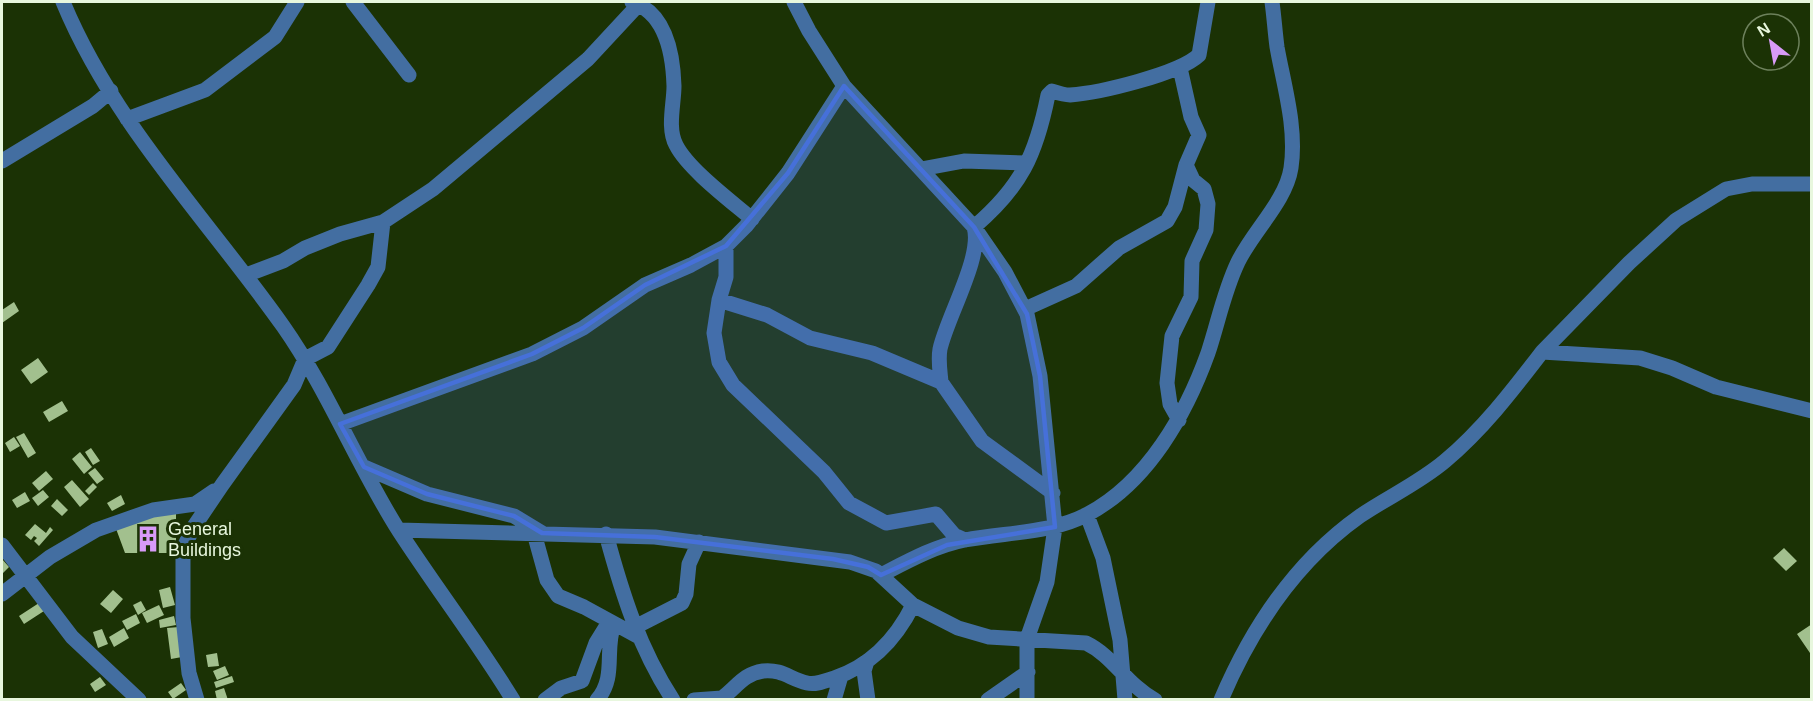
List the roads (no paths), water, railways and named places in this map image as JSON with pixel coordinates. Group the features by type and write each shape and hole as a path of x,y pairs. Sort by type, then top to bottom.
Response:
{"street":[{"path":"63,2 93,65 127,119 246,274 305,359 399,530 478,643 513,699"},
{"path":"127,119 206,90 275,38 297,2"},
{"path":"353,2 409,75"},
{"path":"246,274 283,261 305,248 340,234 383,222 452,175 608,41 637,2 658,19 669,49 674,85 672,131 675,145 707,180 752,219"},
{"path":"794,2 808,31 844,86 974,227 1005,272 1025,309 1040,376 1055,527 1047,582 1027,639 1027,699"},
{"path":"974,227 1007,196 1027,163 1037,143 1050,93 1078,94 1179,68 1198,55 1208,2"},
{"path":"881,575 933,550 965,540 1055,527 1087,515 1105,503 1137,474 1179,420 1197,382 1238,263 1250,238 1285,189 1291,167 1288,93 1277,47 1272,2"},
{"path":"1025,309 1076,286 1119,248 1167,221 1175,207 1186,165 1199,134 1191,117 1179,68"},
{"path":"340,424 540,350 583,328 645,285 691,265 726,246 752,219 788,173 844,86"},
{"path":"3,157 93,106 111,91"},
{"path":"921,169 964,160 1027,163"},
{"path":"1179,420 1170,404 1167,383 1172,336 1191,297 1192,261 1206,230 1208,204 1204,189 1193,180 1186,165"},
{"path":"1221,699 1274,600 1300,568 1361,516 1428,475 1481,428 1542,352 1629,263 1676,220 1726,189 1752,184 1812,184"},
{"path":"197,699 189,673 183,618 183,559 193,528 294,385 305,359 328,347 368,285 378,267 383,222"},
{"path":"974,227 977,237 971,262 941,346 939,363 941,382 982,441 1053,493"},
{"path":"726,246 726,277 719,300 714,333 724,373 796,448 824,472 843,498 869,516 886,523 936,514 954,535 965,540"},
{"path":"719,300 767,315 810,338 872,353 941,382"},
{"path":"1542,352 1640,358 1672,368 1716,387 1812,411"},
{"path":"364,467 427,494 514,516 538,533 547,580 558,596 612,623 637,632"},
{"path":"2,594 26,574 100,528 153,510 195,504 222,485"},
{"path":"1087,515 1103,558 1120,640 1121,675 1125,699"},
{"path":"399,530 606,534 699,542 850,562 868,567 881,575 913,605 957,628 989,637 1086,643 1098,649 1121,675 1142,693 1155,699"},
{"path":"606,534 637,632 673,699"},
{"path":"637,632 682,603 687,594 689,564 699,542"},
{"path":"2,545 72,637 139,699"},
{"path":"694,699 722,698 741,679 762,671 785,672 807,683 818,684 841,676 867,661 895,635 913,605"},
{"path":"545,699 561,688 582,681 596,643 612,623"},
{"path":"597,699 605,689 610,675 609,642 612,623"},
{"path":"867,661 864,671 868,699"},
{"path":"988,699 1028,672"},
{"path":"834,699 841,676"}],"place":[{"name":"General Buildings","path":"148,539"}]}
